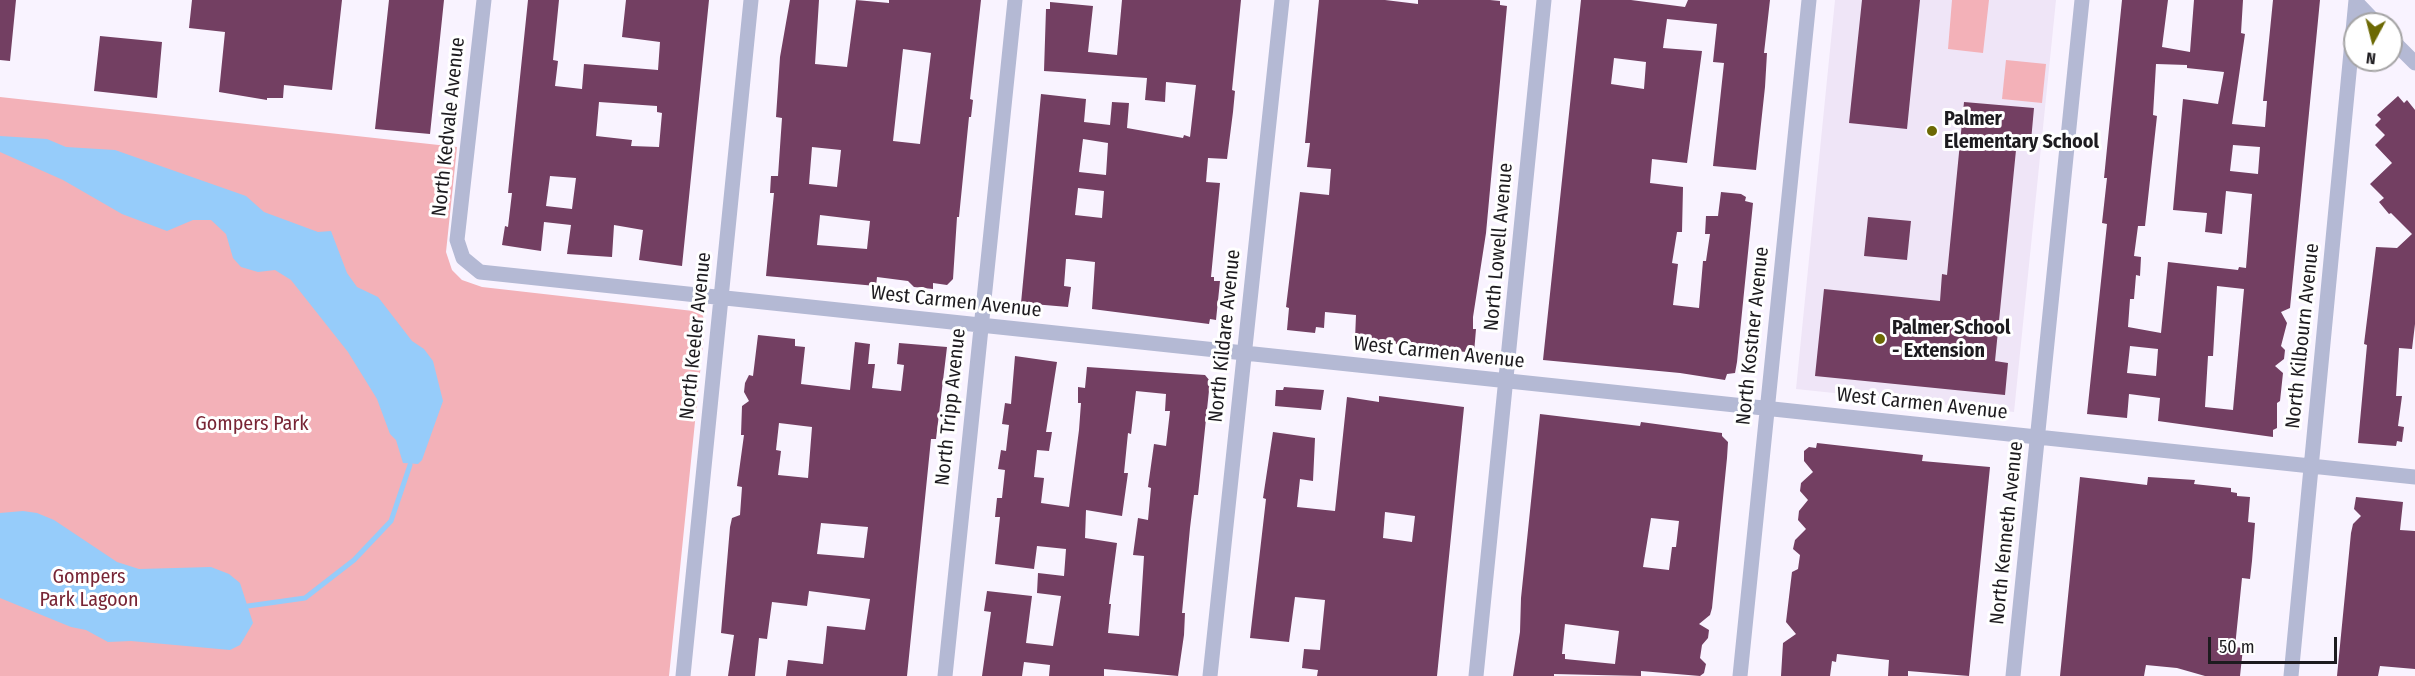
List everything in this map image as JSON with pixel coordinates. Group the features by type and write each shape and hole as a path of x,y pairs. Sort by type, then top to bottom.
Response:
{"street":[{"name":"North Kedvale Avenue","path":"463,258 457,240 484,0"},
{"name":"North Keeler Avenue","path":"683,676 751,0"},
{"name":"North Tripp Avenue","path":"945,676 1015,0"},
{"name":"North Kildare Avenue","path":"1210,676 1282,0"},
{"name":"North Lowell Avenue","path":"1476,676 1544,0"},
{"name":"North Kostner Avenue","path":"1740,676 1809,0"},
{"name":"North Kenneth Avenue","path":"2013,676 2082,0"},
{"name":"North Kilbourn Avenue","path":"2291,676 2356,1"},
{"path":"2403,51 2415,63"},
{"name":"West Carmen Avenue","path":"463,258 480,272 2415,477"}],"shaded area":[{"name":"Palmer Elementary School","path":"1835,0 2056,0 2014,412 1796,389"}],"green space":[{"path":"1952,0 1989,0 1983,53 1948,49"},
{"path":"2006,60 2046,64 2042,103 2002,99"},
{"name":"Gompers Park","path":"0,97 457,147 446,252 452,270 462,280 482,287 702,312 705,324 669,676 0,676"}],"water":[{"path":"0,136 47,139 66,147 115,150 246,196 264,212 318,232 331,231 347,273 357,287 378,297 412,341 424,349 433,361 443,401 422,460 418,464 403,463 396,440 390,434 377,399 348,352 291,280 275,270 258,272 241,267 233,258 226,234 211,220 193,220 167,231 122,214 63,180 0,152"},
{"path":"23,511 37,513 54,520 117,562 139,569 211,567 229,574 240,583 253,623 240,645 230,650 131,641 108,642 86,630 71,627 0,598 0,513"}],"building":[{"path":"0,0 16,0 10,61 0,60"},
{"path":"192,0 342,0 332,90 284,85 283,98 267,98 267,100 219,92 225,32 189,28"},
{"path":"389,0 444,0 430,134 375,129"},
{"path":"528,0 559,0 553,60 558,61 555,86 582,89 584,64 658,70 660,42 622,37 626,0 709,0 682,266 639,260 643,230 614,225 612,257 567,254 571,225 544,222 541,251 502,245 505,226 508,227 512,193 508,193","holes":["599,102 657,106 657,112 662,113 659,147 631,146 632,140 596,136","550,176 576,178 572,209 546,206"]},
{"path":"790,0 819,0 815,64 847,67 856,0 889,3 889,0 981,0 970,99 973,100 971,117 969,117 959,217 957,217 953,279 947,285 933,283 933,289 914,287 908,281 877,277 876,286 766,276 774,193 770,193 771,176 778,176 782,118 776,117 780,57","holes":["903,49 931,53 920,144 893,141","812,147 841,150 837,187 809,184","820,215 870,221 867,249 817,245"]},
{"path":"1122,0 1241,0 1232,90 1235,91 1227,159 1208,158 1206,182 1220,183 1211,277 1214,277 1214,281 1220,281 1216,320 1210,319 1209,324 1092,309 1095,262 1069,259 1066,259 1064,286 1071,287 1068,307 1021,303 1041,94 1086,99 1084,122 1110,125 1112,102 1129,103 1127,128 1183,138 1184,135 1190,137 1196,85 1166,82 1165,102 1145,100 1147,78 1044,71 1046,9 1050,9 1050,2 1093,6 1088,52 1117,55","holes":["1083,139 1108,143 1106,175 1079,172","1078,188 1104,191 1102,218 1075,215"]},
{"path":"1319,0 1385,0 1418,4 1418,0 1490,0 1500,1 1500,5 1507,6 1486,233 1473,317 1473,329 1476,329 1474,353 1355,339 1356,315 1325,312 1324,328 1316,327 1315,333 1287,330 1289,308 1286,307 1300,192 1329,195 1331,169 1307,167 1310,143 1305,143"},
{"path":"1581,0 1631,0 1685,7 1688,0 1770,0 1764,53 1767,53 1765,87 1756,170 1713,166 1724,63 1713,62 1717,24 1667,19 1663,48 1702,51 1687,163 1652,159 1650,183 1683,187 1682,232 1677,232 1672,263 1678,264 1673,305 1699,308 1703,261 1706,261 1710,234 1705,234 1706,216 1718,216 1721,192 1741,194 1746,197 1745,201 1753,203 1735,373 1727,374 1725,380 1680,373 1543,360","holes":["1614,58 1646,62 1644,89 1611,84"]},
{"path":"1862,0 1920,0 1907,129 1849,123"},
{"path":"2122,0 2168,0 2162,47 2190,52 2194,0 2243,0 2241,33 2245,34 2232,124 2265,127 2267,101 2263,101 2273,0 2320,0 2290,308 2281,312 2287,323 2281,346 2285,350 2284,359 2275,366 2283,373 2280,401 2277,403 2277,428 2273,430 2273,437 2158,421 2160,398 2129,394 2127,418 2087,414 2107,224 2102,223 2107,178 2104,178","holes":["2156,64 2187,65 2187,68 2224,72 2218,104 2183,99 2173,210 2207,213 2205,232 2222,234 2226,191 2252,194 2246,268 2239,267 2238,270 2168,262 2161,333 2128,327 2130,299 2134,299 2136,275 2140,276 2141,257 2134,256 2138,226 2145,226 2157,116 2153,115","2233,145 2260,147 2258,174 2230,171","2217,286 2244,289 2233,410 2205,407 2208,356 2213,356","2130,346 2158,349 2156,376 2127,373"]},
{"path":"100,36 162,42 157,98 94,91"},
{"path":"2398,96 2404,103 2407,100 2415,110 2415,324 2412,349 2399,348 2396,396 2402,396 2398,426 2404,427 2402,442 2397,441 2396,446 2358,443 2367,345 2364,344 2376,247 2397,248 2412,234 2391,213 2389,214 2379,202 2384,198 2370,184 2392,163 2375,145 2385,135 2375,125 2381,119 2377,115"},
{"path":"1964,102 2034,108 2031,141 2017,140 1995,361 2008,363 2005,395 1815,376 1824,289 1940,301 1942,274 1947,275"},
{"path":"1868,217 1911,221 1907,260 1864,256"},
{"path":"758,335 795,339 795,346 805,347 801,384 850,390 855,342 870,344 868,364 875,364 872,388 901,391 904,365 897,364 899,343 947,347 936,439 931,439 907,676 786,676 788,660 823,664 827,626 865,630 870,599 809,591 807,606 772,602 767,639 759,638 755,676 728,676 734,635 721,633 730,527 732,518 740,515 742,487 737,486 744,435 741,435 742,406 749,401 744,392 745,383 749,375 753,376","holes":["779,423 812,427 808,478 778,475 781,451 776,450","821,523 868,527 864,558 817,554"]},
{"path":"1015,356 1057,362 1046,432 1052,432 1049,451 1037,450 1034,477 1044,478 1041,503 1069,507 1079,430 1081,403 1078,403 1078,387 1085,388 1087,367 1205,375 1210,381 1198,495 1194,495 1190,528 1182,613 1185,613 1184,635 1178,676 1104,669 1104,676 1049,676 1050,665 1024,662 1022,676 982,676 991,612 984,611 987,591 1032,596 1026,643 1053,646 1061,596 1037,593 1038,573 1064,576 1066,549 1037,546 1034,569 995,564 1000,517 995,517 997,498 1002,498 1005,470 998,469 1001,450 1006,451 1009,425 1002,424 1005,403 1011,404","holes":["1136,391 1166,394 1165,411 1170,411 1166,446 1154,444 1148,487 1151,488 1148,520 1138,518 1133,555 1144,556 1139,636 1108,633 1111,604 1109,604 1117,543 1085,538 1086,510 1122,516 1128,473 1124,473 1128,433 1131,434"]},
{"path":"1284,387 1324,390 1321,410 1275,406 1276,390 1283,390"},
{"path":"1379,396 1464,407 1437,676 1317,676 1318,670 1302,668 1304,649 1320,650 1325,600 1295,597 1289,642 1250,638 1266,499 1263,498 1273,432 1315,438 1313,481 1300,479 1297,507 1335,511 1347,397 1379,402","holes":["1385,512 1415,516 1412,542 1383,538"]},
{"path":"1540,414 1640,426 1641,422 1722,433 1728,442 1712,608 1710,615 1699,624 1709,630 1708,638 1702,645 1700,658 1706,664 1704,673 1700,676 1641,671 1641,676 1554,674 1554,676 1513,676 1520,632 1521,598","holes":["1651,518 1679,521 1676,547 1672,547 1669,570 1643,567","1565,624 1619,631 1615,664 1565,659 1565,654 1562,654"]},
{"path":"1817,443 1923,455 1922,461 1990,467 1969,676 1908,671 1908,676 1888,676 1889,660 1837,654 1836,662 1832,661 1830,676 1781,676 1783,643 1796,634 1786,622 1792,572 1798,569 1800,555 1793,549 1795,540 1806,529 1798,520 1799,511 1808,500 1800,491 1801,483 1813,472 1804,461 1804,451 1809,447 1816,448"},
{"path":"2080,477 2147,485 2148,477 2195,480 2194,484 2231,488 2231,492 2237,493 2237,496 2250,497 2248,522 2255,523 2252,561 2250,579 2242,578 2235,647 2243,648 2240,676 2205,676 2177,668 2146,665 2144,676 2060,676"},
{"path":"2356,497 2403,502 2400,530 2415,531 2415,669 2380,666 2378,676 2337,676 2351,533 2353,524 2361,516 2354,509"}],"waterway":[{"path":"248,606 305,598 354,560 391,521 410,465"}],"place":[{"name":"Palmer Elementary School","path":"1932,131"},
{"name":"Palmer School - Extension","path":"1880,339"}],"park label":[{"name":"Gompers Park Lagoon","path":"89,588"}]}
